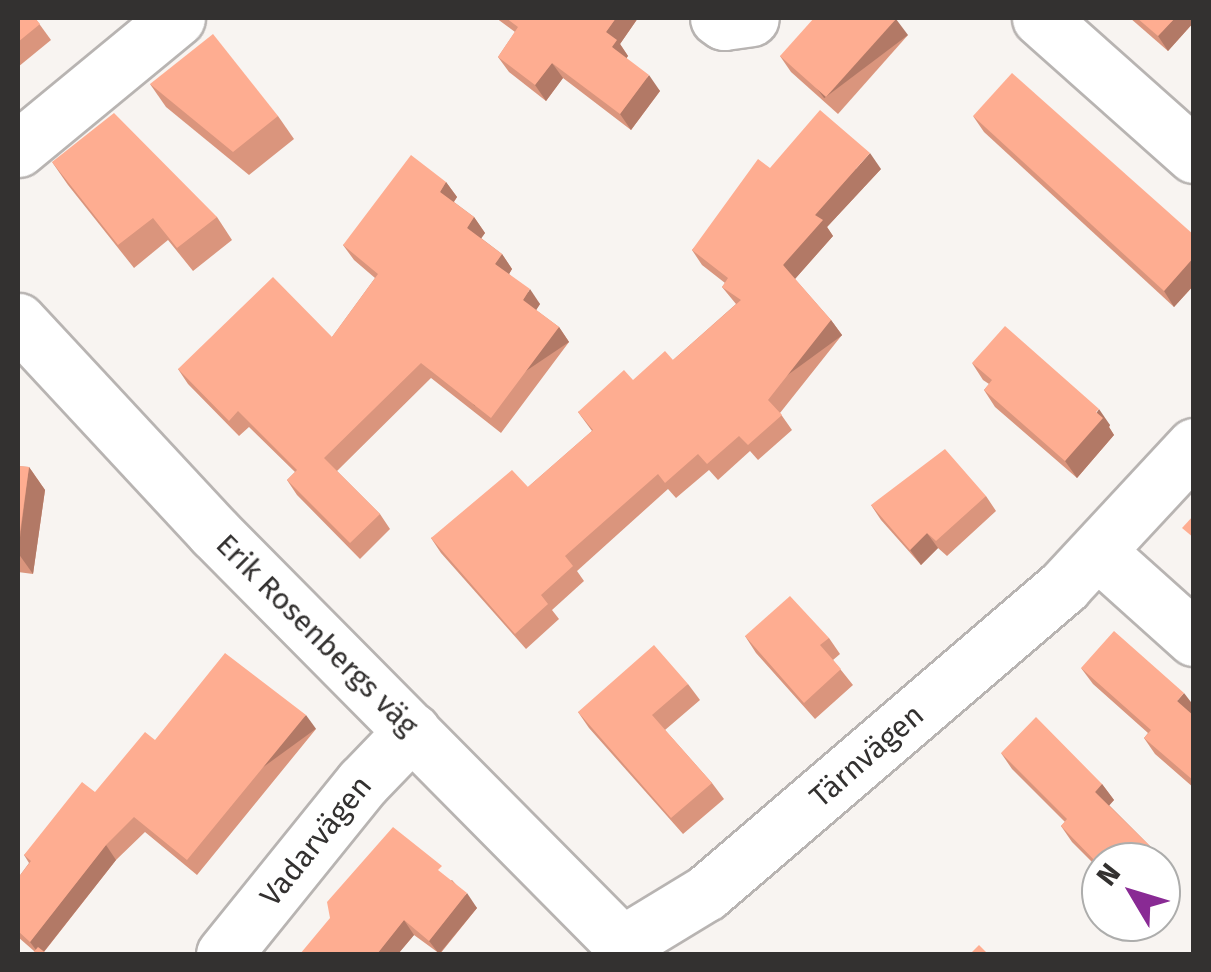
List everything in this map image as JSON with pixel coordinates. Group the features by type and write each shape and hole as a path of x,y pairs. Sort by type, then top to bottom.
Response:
{"street":[{"path":"18,149 176,18"},
{"path":"718,18 724,22 751,18"},
{"path":"1040,18 1194,155"},
{"name":"Erik Rosenbergs väg","path":"18,321 200,518 627,949"},
{"name":"Tärnvägen","path":"627,949 774,836 1098,552 1194,446"},
{"path":"1098,552 1194,638"},
{"name":"Vadarvägen","path":"224,954 363,782 412,731"}],"building":[{"path":"18,18 35,18 40,24 18,42"},
{"path":"506,18 616,18 606,32 617,40 612,47 649,75 620,114 552,63 535,85 498,57 518,27"},
{"path":"814,18 896,19 826,97 780,56"},
{"path":"1137,18 1175,18 1158,36"},
{"path":"213,34 278,116 233,152 150,84"},
{"path":"1012,73 1194,235 1194,257 1164,291 973,116"},
{"path":"820,110 870,153 815,215 823,220 783,265 831,320 768,400 782,415 748,445 739,436 707,464 698,454 665,483 658,474 565,556 573,566 541,595 548,604 515,634 431,538 512,470 528,487 593,430 578,412 624,370 633,380 665,351 673,360 741,300 722,287 728,278 692,250 758,159 770,168"},
{"path":"114,113 217,217 177,248 153,218 118,245 52,162"},
{"path":"411,155 446,182 440,192 474,217 467,228 502,254 495,264 530,289 523,300 559,327 491,418 421,363 324,458 380,514 350,543 287,480 297,470 238,411 229,421 178,369 273,277 332,337 378,274 343,245"},
{"path":"1005,326 1099,409 1096,412 1103,418 1065,461 984,390 992,380 972,363"},
{"path":"945,449 986,496 936,541 927,533 910,550 871,505"},
{"path":"18,466 29,467 18,546"},
{"path":"1194,515 1194,538 1182,528"},
{"path":"790,596 829,638 820,645 841,669 804,703 745,636"},
{"path":"1114,631 1184,693 1177,701 1194,716 1194,781 1144,738 1151,730 1081,668"},
{"path":"654,645 688,684 652,715 712,783 671,818 578,712"},
{"path":"225,653 306,715 187,860 134,817 106,845 30,942 18,931 18,878 31,861 24,855 82,782 95,792 145,732 155,740"},
{"path":"1036,717 1102,784 1095,792 1146,842 1081,842 1081,846 1061,826 1067,819 1001,753"},
{"path":"393,827 442,866 438,870 467,893 429,941 404,920 377,954 300,954 330,918 327,902"},
{"path":"979,945 988,954 970,954"}]}
